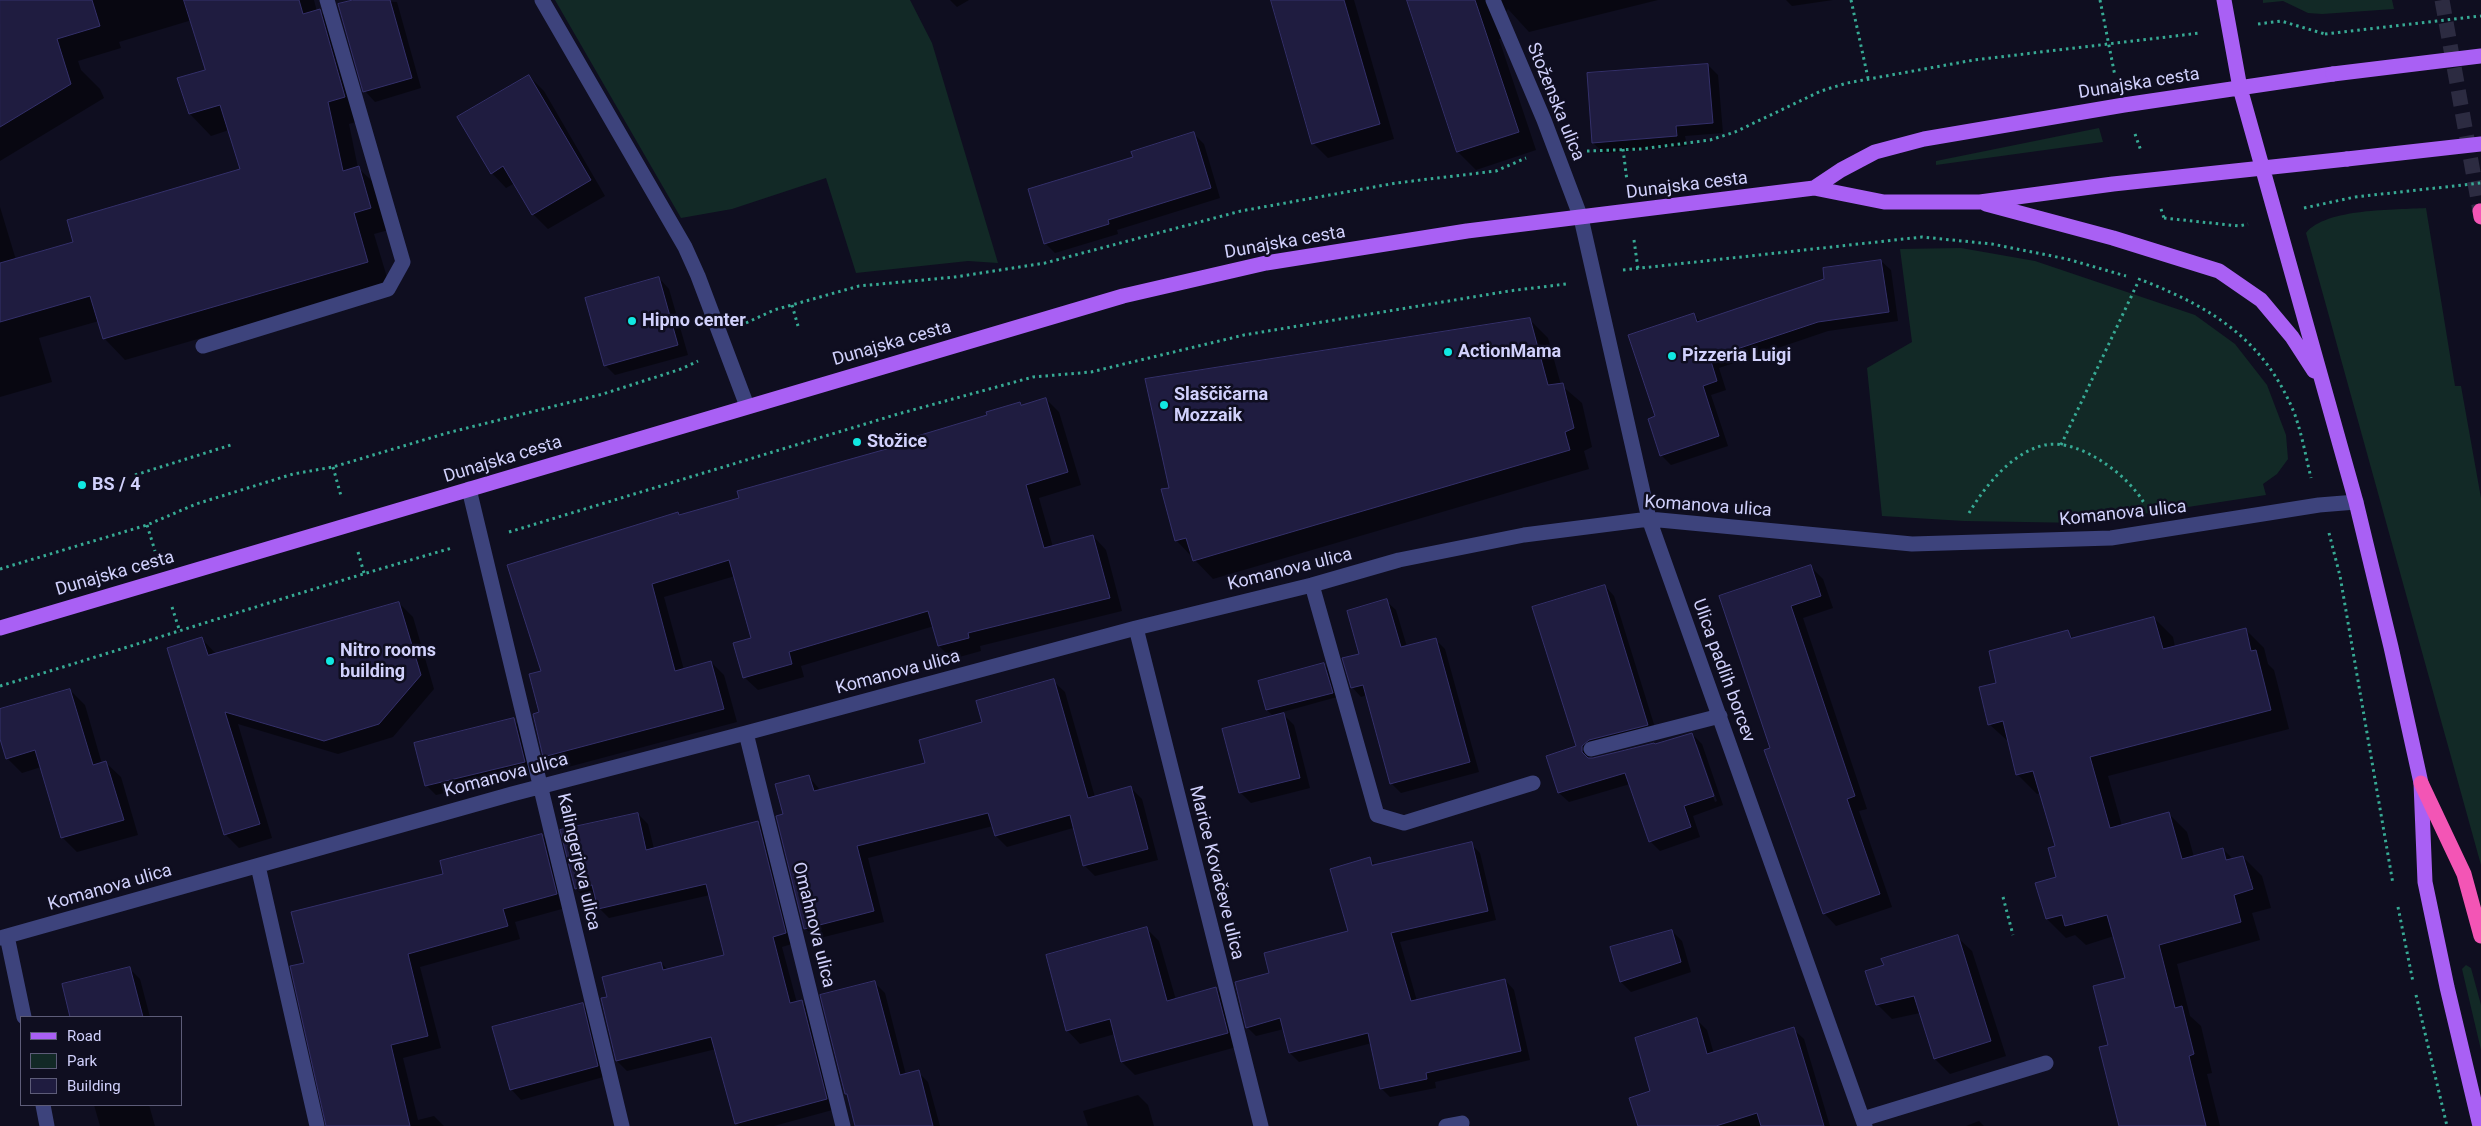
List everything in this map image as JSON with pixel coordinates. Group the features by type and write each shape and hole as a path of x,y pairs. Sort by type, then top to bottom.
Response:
{"highway":[{"path":"2421,783 2464,874 2481,936"}],"main road":[{"path":"2224,0 2240,88 2356,502 2421,783 2425,882 2447,987 2480,1126"},
{"name":"Dunajska cesta","path":"1814,188 1841,170 1875,152 1924,139 2124,105 2332,74 2481,56"},
{"name":"Dunajska cesta","path":"0,628 1123,296 1266,263 1466,231 1814,188 1884,202 1980,202 2261,166 2347,159 2481,144"},
{"path":"1980,202 2113,238 2220,271 2261,300 2292,337 2322,382"}],"street":[{"path":"203,346 388,289 403,262 327,0"},
{"path":"542,0 684,247 701,285 746,406"},
{"name":"Stoženska ulica","path":"1493,0 1544,120 1581,218"},
{"name":"Ulica padlih borcev","path":"1581,218 1649,519 1864,1122"},
{"name":"Kalingerjeva ulica","path":"469,490 483,540 504,641 541,786 622,1126"},
{"name":"Komanova ulica","path":"3,937 541,786 1136,628 1312,585 1399,560 1524,535 1649,519 1912,544 2111,538 2319,505 2356,502"},
{"path":"1312,585 1377,815 1404,823 1533,783"},
{"name":"Marice Kovačeve ulica","path":"1136,628 1261,1126"},
{"path":"1592,749 1720,716"},
{"name":"Omahnova ulica","path":"746,733 844,1126"},
{"path":"258,866 317,1126"},
{"path":"3,937 24,1016"},
{"path":"1864,1122 2046,1063"},
{"path":"43,1106 47,1126"},
{"path":"1446,1126 1462,1123"}],"path":[{"path":"1851,0 1868,78"},
{"path":"2100,0 2107,44"},
{"path":"2271,22 2290,23 2325,34 2481,16"},
{"path":"1590,151 1641,148 1710,140 1735,132 1821,91 1868,78 1974,60 2152,40"},
{"path":"745,324 774,310 859,286 955,277 1045,263 1241,211 1396,183 1496,171 1528,157"},
{"path":"2301,209 2355,197 2481,183"},
{"path":"2164,218 2239,226"},
{"path":"1620,271 1922,238 1992,244 2067,259 2140,280 2174,293 2206,310 2238,332 2256,350 2285,392 2296,417 2319,505 2331,537 2340,576 2395,890"},
{"path":"2061,445 2140,280"},
{"path":"0,686 180,632 364,573 483,540 898,414 1033,377 1091,372 1244,335 1575,282"},
{"path":"792,305 798,326"},
{"name":"Dunajska cesta","path":"0,569 148,525 196,504 293,474 333,467 447,434 603,394 681,369 699,360"},
{"path":"135,475 231,445"},
{"path":"1954,544 1979,496 1994,479 2013,462 2030,451 2046,445 2061,445 2081,451 2113,470 2139,494 2147,508 2155,531"},
{"path":"2003,897 2013,936"},
{"path":"2396,900 2414,984"},
{"path":"2416,994 2447,1126"}],"green space":[{"path":"555,0 910,0 932,43 998,263 968,261 856,273 826,178 732,209 681,218"},
{"path":"2263,0 2392,0 2394,9 2322,14 2308,13 2283,1 2263,3"},
{"path":"2099,128 2103,142 1936,165 1936,161"},
{"path":"2426,208 2455,386 2461,386 2481,498 2481,865 2306,233 2316,225 2329,219 2345,215 2380,210"},
{"path":"1961,248 2035,261 2195,315 2235,344 2267,385 2286,435 2288,459 2277,474 2263,484 2266,495 2084,523 1964,521 1882,516 1867,368 1912,342 1900,249"},
{"path":"2466,965 2471,968 2481,1005 2481,1050 2462,969"}],"building":[{"path":"0,0 92,0 100,26 57,39 71,84 0,127"},
{"path":"184,0 299,0 303,14 320,9 345,97 328,102 343,171 359,166 371,208 354,213 368,262 103,339 90,296 0,322 0,263 73,242 67,220 240,169 220,105 189,114 177,78 205,70"},
{"path":"353,0 390,0 412,78 363,92 338,4"},
{"path":"1271,0 1344,0 1380,124 1312,144"},
{"path":"1407,0 1475,0 1519,132 1457,152"},
{"path":"1708,64 1713,123 1676,126 1677,136 1592,143 1587,73"},
{"path":"529,75 591,180 532,215 503,166 491,174 457,117"},
{"path":"1194,132 1211,188 1108,220 1109,224 1044,244 1028,189 1133,157 1131,152"},
{"path":"1881,260 1889,312 1818,322 1710,358 1717,381 1703,386 1719,436 1660,456 1648,419 1655,416 1628,335 1694,313 1697,322 1824,279 1823,268"},
{"name":"Hipno center","path":"659,277 678,345 604,366 585,298"},
{"path":"1530,318 1548,385 1563,383 1574,428 1565,432 1570,450 1193,561 1186,538 1175,541 1161,489 1169,488 1145,379"},
{"path":"1046,398 1068,472 1026,485 1044,548 1093,535 1110,598 968,633 969,638 938,646 928,611 789,652 792,664 743,678 733,643 751,638 729,560 652,584 675,671 711,661 724,709 543,757 533,714 539,712 529,674 541,671 507,565 678,512 679,515 739,498 737,491 915,441 914,437 987,415 986,412 1020,402 1021,405"},
{"path":"1811,565 1821,596 1791,606 1855,796 1847,799 1880,894 1823,914 1764,750 1770,748 1719,596"},
{"path":"1605,585 1648,725 1589,740 1582,746 1582,752 1588,758 1593,758 1655,744 1692,733 1714,796 1684,806 1691,827 1649,842 1625,773 1558,793 1546,756 1576,746 1532,607"},
{"path":"1387,599 1401,647 1436,638 1470,762 1390,784 1363,685 1351,688 1342,658 1359,654 1347,611"},
{"name":"Nitro rooms building","path":"399,602 421,675 379,724 324,741 225,712 260,824 224,835 167,648 202,637 208,655"},
{"path":"2154,617 2163,649 2246,628 2251,651 2256,650 2271,710 2090,757 2110,828 2169,812 2182,859 2223,848 2226,860 2243,856 2253,889 2234,895 2241,922 2159,945 2175,1008 2182,1006 2194,1054 2189,1056 2206,1126 2119,1126 2099,1047 2108,1045 2093,986 2125,978 2107,915 2065,926 2062,915 2046,919 2035,883 2056,877 2048,848 2055,846 2033,771 2016,775 2003,721 1988,725 1979,687 1996,683 1989,651 2068,630 2071,638"},
{"path":"1324,663 1333,693 1266,710 1258,681"},
{"path":"1054,679 1088,798 1131,786 1148,849 1083,866 1070,815 995,836 988,813 857,846 874,911 804,929 776,816 783,814 775,784 809,775 814,791 925,763 919,740 982,722 976,701"},
{"path":"70,689 93,765 106,761 124,820 61,838 35,750 6,759 0,739 0,709"},
{"path":"1284,713 1300,778 1239,793 1222,729"},
{"path":"514,718 525,762 425,786 414,743"},
{"path":"638,813 646,850 758,821 786,933 773,937 790,1003 802,1000 827,1099 735,1124 711,1037 616,1061 601,998 607,997 602,977 661,962 663,970 724,955 706,884 598,909 592,885 575,889 560,830"},
{"path":"542,834 557,894 503,909 508,926 408,954 428,1036 391,1045 410,1126 326,1126 290,966 304,963 291,912 443,874 440,861"},
{"path":"1472,842 1488,911 1391,933 1411,1001 1505,979 1521,1051 1426,1073 1427,1079 1380,1089 1368,1033 1289,1053 1280,1018 1246,1028 1235,982 1269,973 1264,953 1348,931 1330,869 1370,857 1372,865"},
{"path":"1147,927 1167,1001 1216,987 1228,1033 1121,1062 1110,1019 1066,1031 1046,955"},
{"path":"1672,930 1681,962 1620,982 1610,947"},
{"path":"1958,935 1991,1041 1934,1059 1914,996 1876,1005 1865,971 1884,965 1881,959"},
{"path":"130,967 143,1016 70,1016 62,984"},
{"path":"875,981 900,1075 919,1070 933,1126 855,1126 820,995"},
{"path":"583,1003 598,1066 510,1090 492,1027"},
{"path":"1697,1018 1707,1054 1794,1027 1824,1126 1761,1126 1757,1113 1716,1126 1638,1126 1629,1098 1650,1091 1635,1038"}],"tunnel":[{"path":"2442,0 2480,211"}],"place":[{"name":"Hipno center","path":"632,321"},
{"name":"ActionMama","path":"1448,352"},
{"name":"Pizzeria Luigi","path":"1672,356"},
{"name":"Slaščičarna Mozzaik","path":"1164,405"},
{"name":"Stožice","path":"857,442"},
{"name":"BS / 4","path":"82,485"},
{"name":"Nitro rooms building","path":"330,661"}]}
